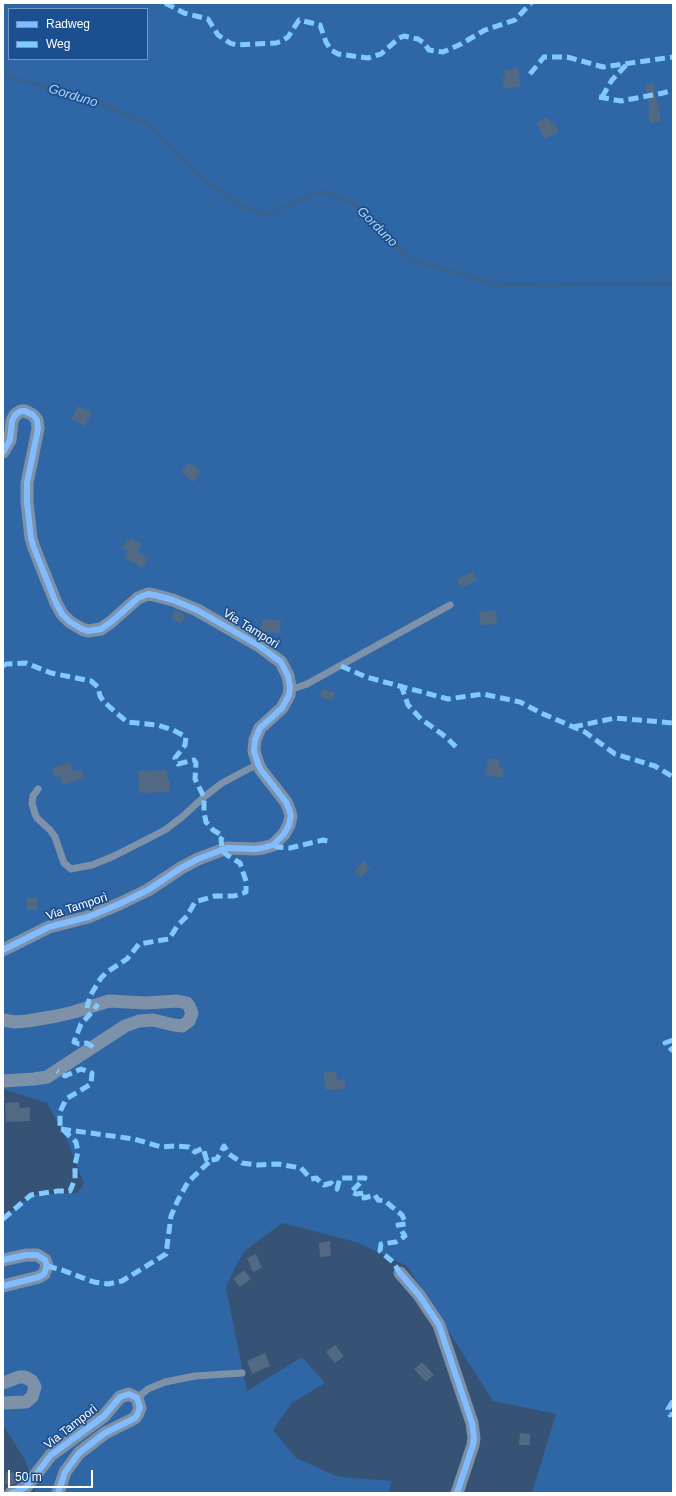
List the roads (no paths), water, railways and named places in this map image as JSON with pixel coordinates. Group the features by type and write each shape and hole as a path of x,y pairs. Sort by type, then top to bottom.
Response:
{"street":[{"name":"Via Tamporì","path":"3,452 10,440 12,420 15,415 21,411 25,411 33,415 37,420 38,429 27,483 27,502 31,538 56,603 62,614 70,622 82,629 95,631 106,626 143,595 154,595 174,600 211,617 274,656 284,666 288,676 290,690 282,708 266,722 257,733 254,745 255,757 258,764 286,802 290,813 290,820 287,830 277,843 263,848 227,848 198,859 181,868 148,890 119,904 88,917 49,927 3,950"},
{"path":"3,1020 15,1022 57,1016 108,1001 146,1003 177,1001 187,1004 192,1013 189,1021 182,1026 154,1020 139,1021 125,1026 47,1077 3,1081"},
{"path":"3,1260 26,1255 37,1255 44,1260 47,1266 47,1270 39,1277 3,1286"},
{"path":"400,1273 419,1295 439,1325 472,1423 473,1445 457,1493"},
{"path":"3,1383 19,1377 25,1377 32,1381 35,1387 32,1397 26,1402 3,1403"},
{"name":"Via Tamporì","path":"11,1493 26,1487 51,1455 104,1416 120,1397 130,1394 137,1398 140,1408 137,1415 105,1433 79,1453 65,1472 58,1493"}],"lane":[{"path":"290,690 306,684 450,605"},
{"path":"38,789 33,796 32,803 35,814 55,837 64,863 71,868 75,868 92,865 114,856 165,830 222,784 258,764"},
{"path":"137,1398 148,1389 165,1382 195,1376 242,1372"}],"waterway":[{"name":"Gorduno","path":"3,75 94,101 148,124 200,177 242,207 267,215 320,191 352,202 409,259 498,285 673,284"}]}
